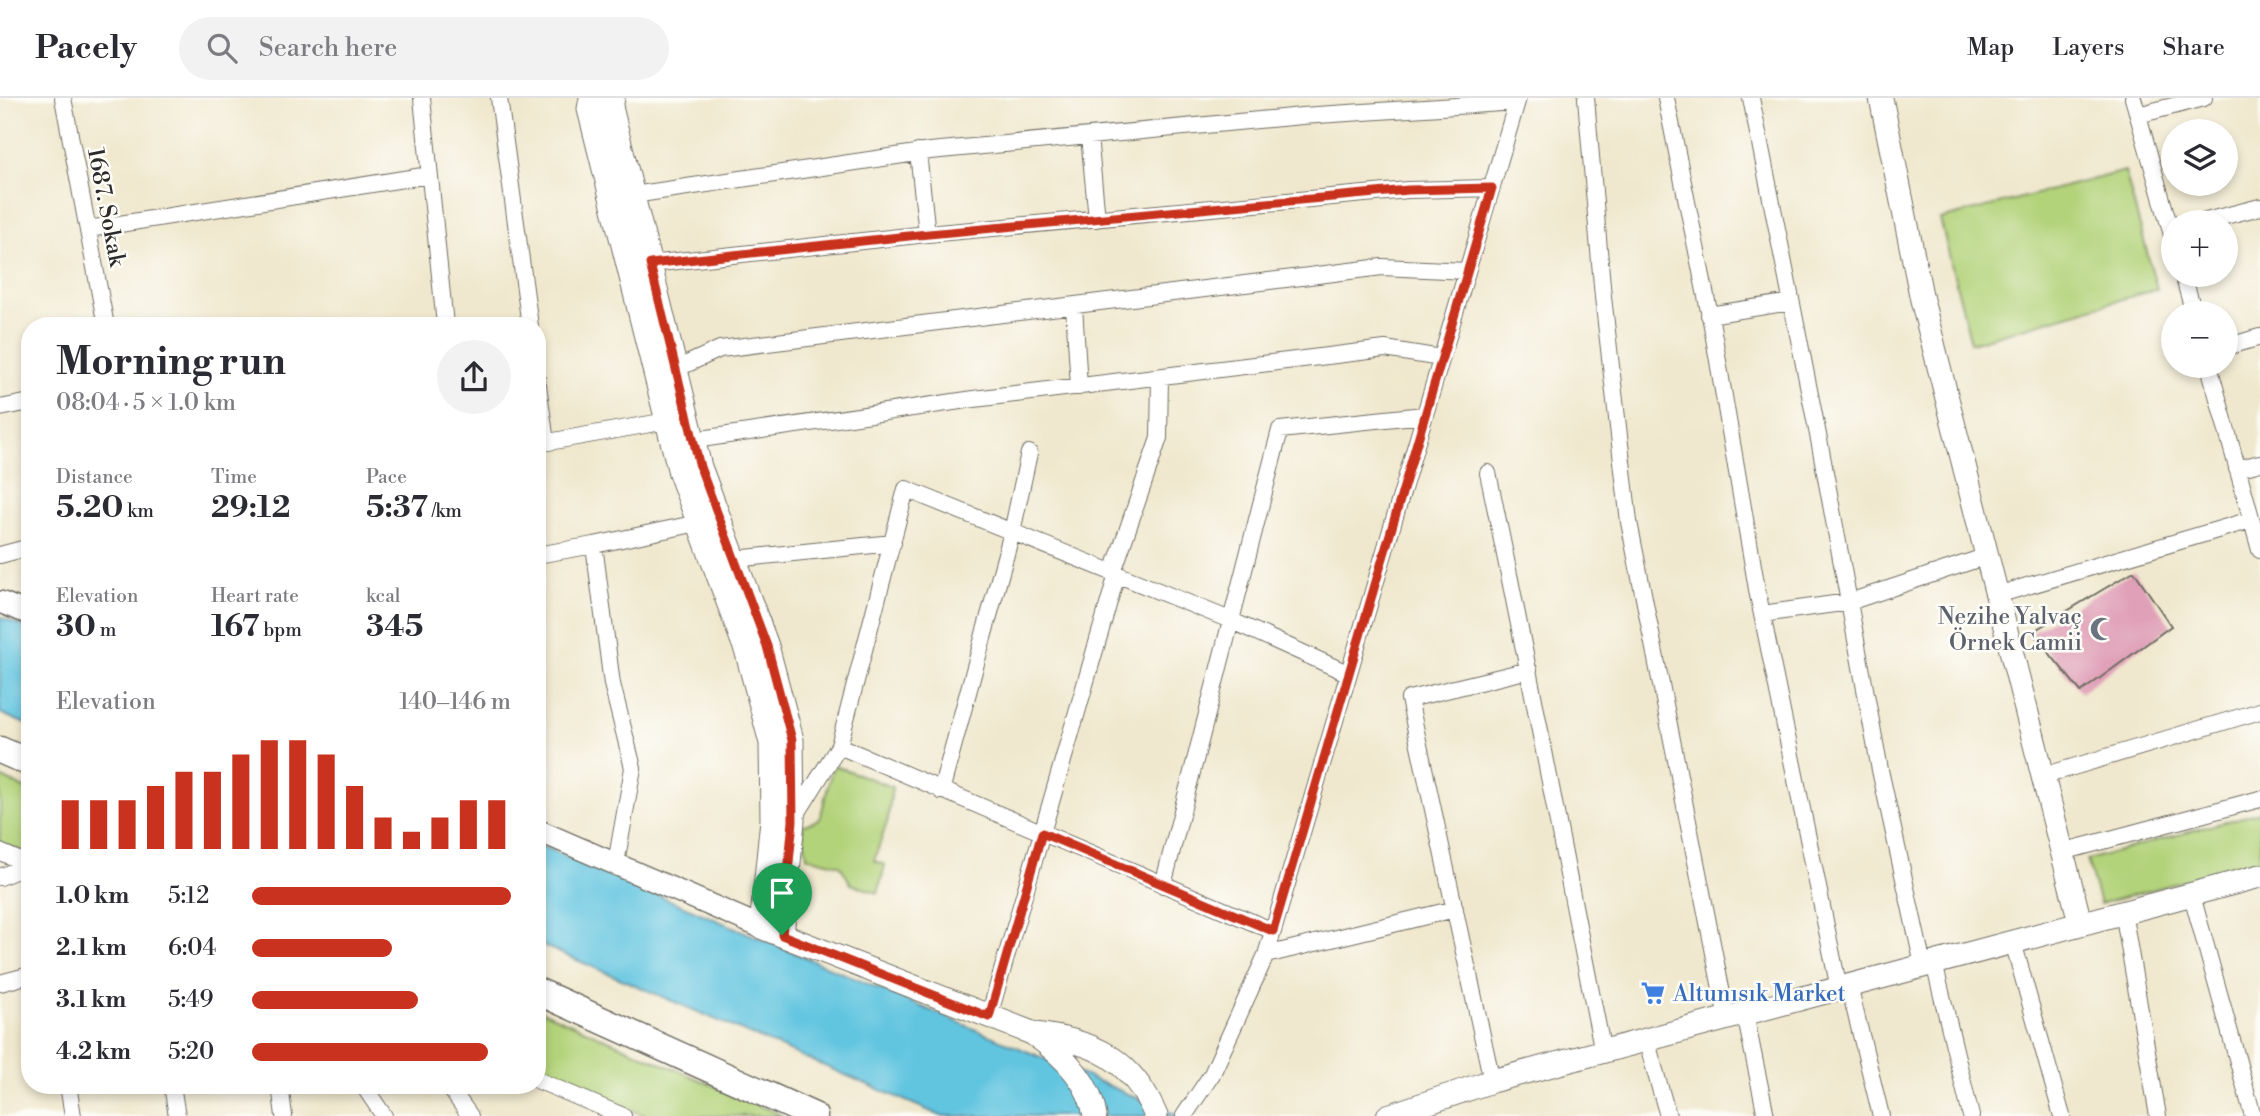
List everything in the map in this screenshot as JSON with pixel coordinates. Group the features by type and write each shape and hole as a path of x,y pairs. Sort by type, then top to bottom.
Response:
{"main road":[{"path":"591,98 589,109 680,473 747,653 771,743 771,931"},
{"path":"612,98 611,107 700,467 767,646 792,740 793,821 771,931"},
{"path":"1881,98 1922,300 2080,922"},
{"path":"0,750 21,758"},
{"path":"1388,1116 1492,1081 2260,876"},
{"path":"771,931 1032,1034 1052,1047 1084,1083 1095,1116"},
{"path":"546,995 814,1116"},
{"path":"1032,1034 1065,1037 1099,1050 1129,1070 1148,1096 1156,1116"}],"street":[{"name":"1687. Sokak","path":"63,98 104,317"},
{"path":"422,98 444,317"},
{"path":"499,98 529,317"},
{"path":"1586,98 1603,297 1629,522 1736,1016 1766,1116"},
{"path":"1667,98 1762,614 1844,987 1881,1116"},
{"path":"1752,98 1880,770 1928,964 1971,1116"},
{"path":"2133,98 2165,210"},
{"path":"2138,116 2204,98"},
{"path":"633,195 918,152 1302,116 1517,100 1266,954 1212,1074 1184,1116"},
{"path":"1089,136 1097,219"},
{"path":"918,152 927,234"},
{"path":"88,229 429,176"},
{"path":"650,264 927,234 1408,190 1492,188"},
{"path":"2238,213 2260,207"},
{"path":"676,369 720,349 1382,267 1467,271"},
{"path":"1709,315 1791,302"},
{"path":"1074,306 1079,387"},
{"path":"2238,344 2260,338"},
{"path":"694,440 974,399 1385,349 1441,358"},
{"path":"989,1017 1115,573 1159,439 1160,377"},
{"path":"2211,378 2260,550"},
{"path":"0,408 21,404"},
{"path":"1163,885 1280,430 1424,415"},
{"path":"546,442 667,421"},
{"path":"941,791 1012,532 1029,453"},
{"path":"2238,469 2260,463"},
{"path":"1488,473 1603,1052"},
{"path":"793,821 839,746 906,489 1230,620 1348,673"},
{"path":"1997,595 2252,520"},
{"path":"546,553 698,523"},
{"path":"735,559 892,543"},
{"path":"594,545 612,684 632,768 616,863"},
{"path":"0,555 21,549"},
{"path":"1762,614 1849,602 1987,556"},
{"path":"0,602 21,610"},
{"path":"1492,1081 1409,699 1529,670"},
{"path":"2043,776 2260,711"},
{"path":"839,746 1273,931"},
{"path":"2062,852 2260,799"},
{"path":"546,834 771,931"},
{"path":"0,852 21,861"},
{"path":"0,877 21,869"},
{"path":"2192,892 2253,1116"},
{"path":"1266,954 1455,909"},
{"path":"2123,911 2158,1116"},
{"path":"2013,942 2062,1116"},
{"path":"0,983 21,977"},
{"path":"1646,1039 1668,1116"},
{"path":"546,1084 623,1116"},
{"path":"69,1094 73,1116"},
{"path":"173,1094 177,1116"},
{"path":"281,1094 284,1116"},
{"path":"369,1094 384,1116"},
{"path":"454,1094 470,1116"}],"green space":[{"path":"2125,171 2157,289 1971,343 1940,219"},
{"path":"833,765 892,787 888,819 874,861 885,865 878,893 851,884 840,865 807,857 802,826 820,819"},
{"path":"0,777 21,787 21,851 0,843"},
{"path":"2260,812 2260,860 2100,904 2087,860"},
{"path":"546,1013 783,1116 646,1116 546,1074"}],"water":[{"path":"0,617 21,625 21,722 0,713"},
{"path":"546,848 1180,1116 941,1116 546,947"}],"building":[{"name":"Nezihe Yalvaç Örnek Camii","path":"2134,571 2171,626 2081,692 2032,632"}],"place":[{"name":"Nezihe Yalvaç Örnek Camii","path":"2102,629"},
{"name":"Altunısık Market","path":"1653,993"}],"route":[{"path":"1492,188 1273,931 1042,833 989,1017 782,935 793,821 792,740 767,646 700,467 650,264 918,235 1408,190 1492,188"}]}
